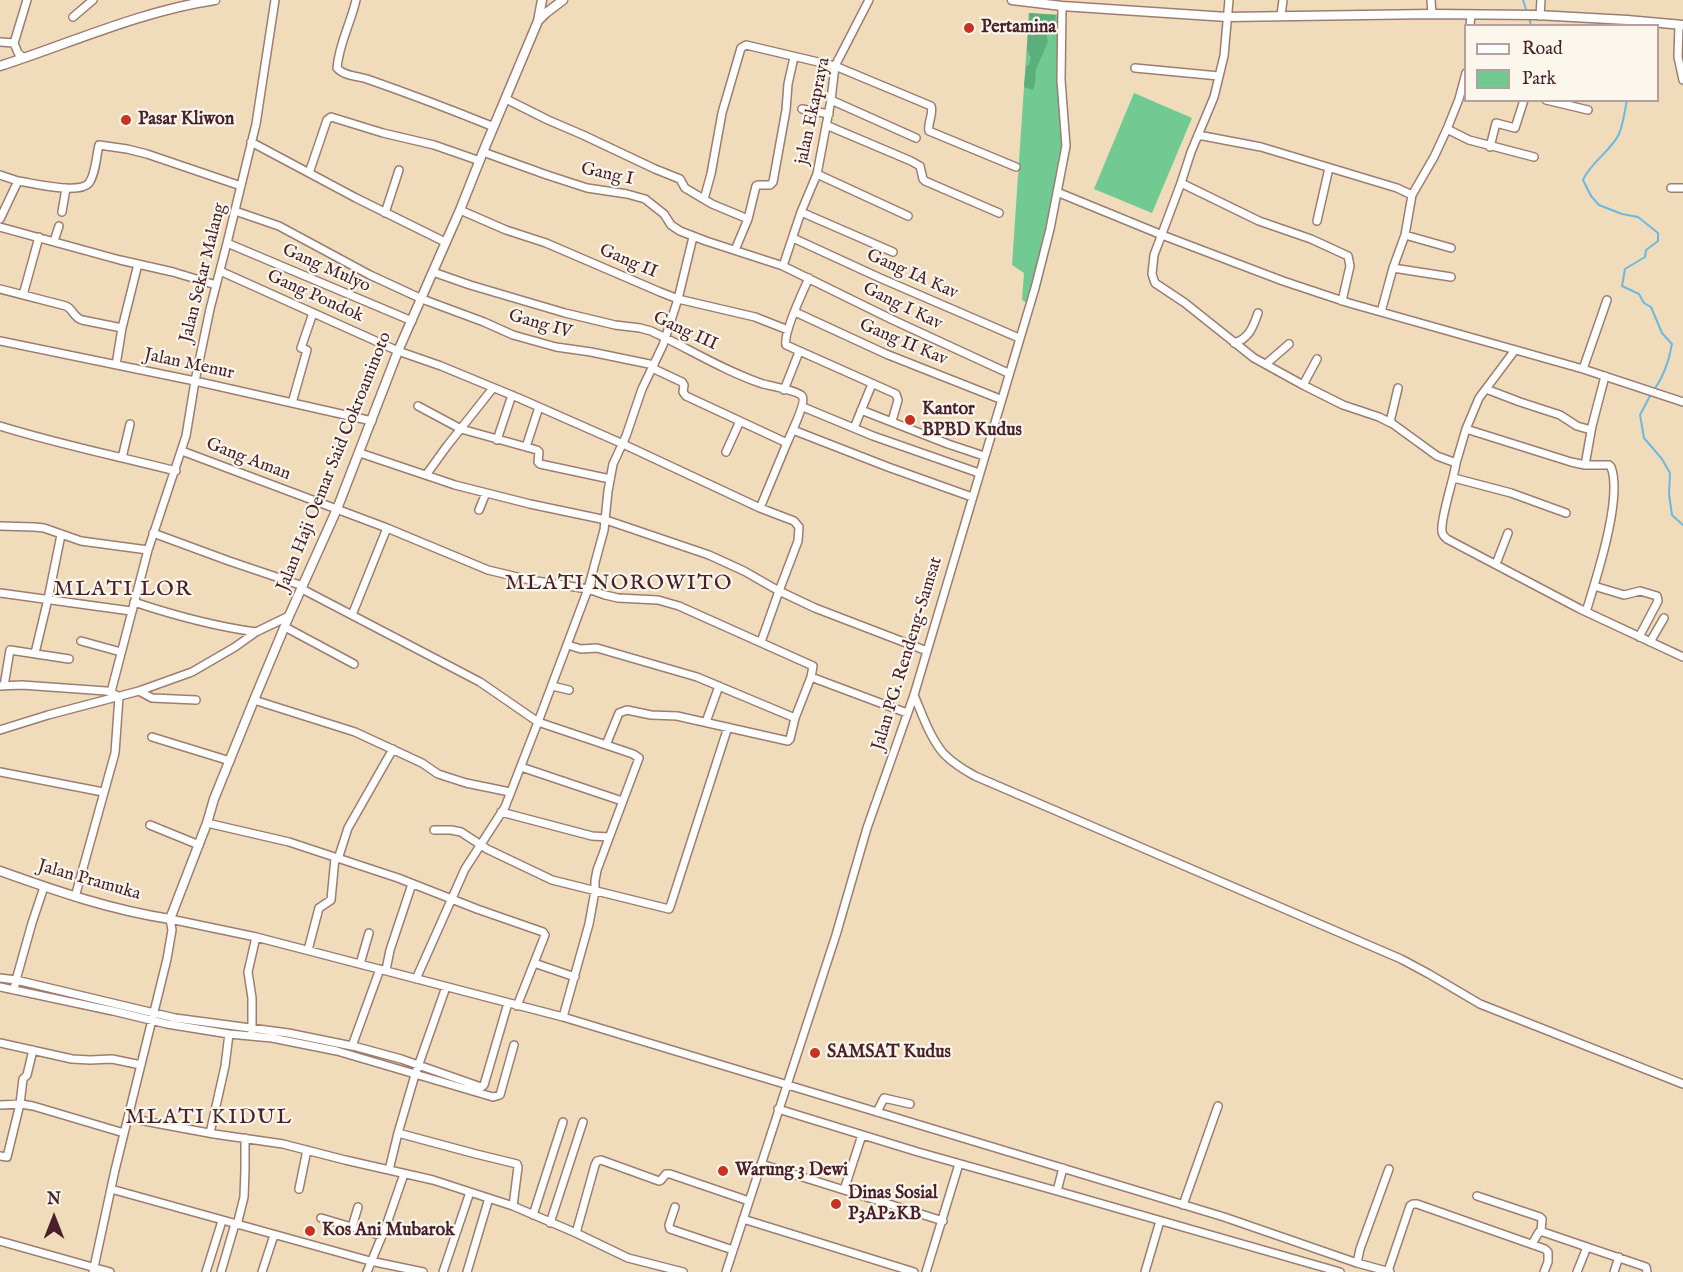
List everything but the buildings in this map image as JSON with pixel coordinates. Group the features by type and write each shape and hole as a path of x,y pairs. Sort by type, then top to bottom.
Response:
{"main road":[{"path":"0,66 173,8 215,0"},
{"name":"Jalan Haji Oemar Said Cokroaminoto","path":"172,915 214,799 254,700 337,509 398,351 506,99 538,21 542,0"},
{"path":"538,21 563,0"},
{"path":"1012,0 1062,6 1227,16 1432,14 1539,16 1681,25"},
{"name":"Jalan Pramuka","path":"0,872 116,909 172,915"}],"street":[{"path":"24,58 18,53 14,43 27,0"},
{"path":"73,17 93,0"},
{"name":"Jalan Sekar Malang","path":"111,692 148,550 186,436 195,381 216,285 256,124 275,0"},
{"path":"356,0 338,58 337,68 341,72 423,98 494,127"},
{"name":"jalan Ekapraya","path":"783,266 801,212 817,174 836,66 869,0"},
{"path":"1229,0 1224,56 1214,97 1154,255 1152,274 1155,283 1185,303 1234,343 1266,364 1303,386 1343,405 1390,422 1437,456 1456,463"},
{"path":"1281,15 1283,0"},
{"path":"1431,0 1432,14"},
{"path":"1539,16 1541,0"},
{"name":"Jalan PG. Rendeng-Samsat","path":"726,1272 836,935 867,828 914,695 1000,399 1035,288 1050,229 1066,146 1061,80 1062,6"},
{"path":"1470,24 1471,15"},
{"path":"1681,25 1678,57 1683,80"},
{"path":"0,42 14,43"},
{"path":"704,199 722,113 741,48 746,45 836,66 931,106 929,131 1016,167"},
{"path":"735,250 748,219 756,186 770,185 773,182 794,57"},
{"path":"1135,68 1219,76"},
{"path":"1381,312 1405,235 1412,195 1447,129 1460,99 1464,82"},
{"path":"506,99 655,170 680,179 685,188 748,219"},
{"path":"831,100 916,138"},
{"path":"1491,147 1496,123 1515,128 1523,102"},
{"path":"1554,102 1588,110"},
{"path":"802,108 829,114"},
{"name":"Gang I","path":"309,173 327,120 331,117 383,133 481,156 587,188 645,199 664,214 671,225 693,237 783,266"},
{"path":"826,126 911,161 920,166 925,182 999,213"},
{"path":"1447,129 1468,140 1534,156"},
{"path":"1198,135 1261,147 1398,188 1412,195"},
{"path":"251,142 445,242"},
{"path":"0,174 18,181 80,188 86,186 91,180 99,145 147,154 241,186"},
{"path":"1317,221 1329,168"},
{"path":"385,213 399,170"},
{"path":"817,174 908,216"},
{"path":"0,219 18,181"},
{"path":"1182,183 1259,221 1311,238 1348,256 1350,266 1342,301"},
{"path":"62,212 66,188"},
{"path":"1671,188 1683,188"},
{"path":"1058,192 1162,235 1342,301 1482,339 1683,402"},
{"name":"Gang II","path":"460,210 506,230 546,243 678,299 755,317 788,330"},
{"name":"Gang IV","path":"235,211 279,226 370,275 422,299 534,342 653,366 682,382 686,396 787,443"},
{"path":"801,212 893,252"},
{"path":"54,241 59,226"},
{"path":"0,227 216,285"},
{"path":"1405,235 1451,248"},
{"path":"23,295 39,237"},
{"path":"416,979 465,870 501,812 521,767 568,645 588,588 604,530 613,464 623,444 642,390 666,338 693,237"},
{"name":"Gang IA Kav","path":"793,238 1019,338"},
{"name":"Gang Mulyo","path":"227,243 412,321"},
{"path":"116,365 122,328 138,264"},
{"name":"Gang I Kav","path":"783,266 1008,373"},
{"path":"1393,268 1451,277"},
{"name":"Gang Pondok","path":"220,271 398,351 512,395 760,508 794,521 799,527 798,541 779,591"},
{"name":"Gang III","path":"433,272 565,313 615,325 640,328 666,338 738,374 802,396 803,407"},
{"path":"809,278 788,330 786,345 897,396 892,421"},
{"path":"0,289 66,306 82,320 122,328"},
{"path":"1583,369 1607,300"},
{"name":"Gang II Kav","path":"795,312 886,354 1000,399"},
{"path":"292,403 307,350 301,348 312,313"},
{"path":"1234,343 1243,340 1250,333 1258,313"},
{"name":"Jalan Menur","path":"0,341 195,381 372,421"},
{"path":"1266,364 1288,344"},
{"path":"1515,350 1479,398 1466,429 1442,522 1444,536 1586,612 1683,657"},
{"path":"784,390 799,352"},
{"path":"1303,386 1317,359"},
{"path":"1585,465 1591,430 1605,376"},
{"path":"854,428 872,384"},
{"path":"426,475 493,388"},
{"path":"1390,422 1398,388"},
{"path":"1486,389 1560,415 1577,426 1591,430"},
{"path":"497,440 512,395"},
{"path":"418,406 461,429 538,450 538,463 610,479"},
{"path":"526,447 539,407"},
{"path":"760,508 803,407 979,473"},
{"path":"861,410 984,456"},
{"path":"726,452 740,420"},
{"path":"122,458 130,424"},
{"path":"0,426 48,441 176,471"},
{"path":"1466,429 1571,462 1585,465 1610,465 1613,470 1614,501 1586,612"},
{"path":"793,430 972,497"},
{"name":"Gang Aman","path":"182,451 387,528 488,570 530,580 588,588 618,598 658,600 679,606 813,666 811,677"},
{"path":"360,453 486,493 606,520 709,555 815,608 927,651"},
{"path":"1454,478 1511,493 1566,513"},
{"path":"479,510 486,493"},
{"path":"0,526 44,528 81,541 148,550"},
{"path":"352,615 387,528"},
{"path":"153,533 302,588 480,682 538,722 638,757 597,870 594,885 596,891 589,924 563,1017"},
{"path":"1496,564 1508,533"},
{"path":"35,653 61,535"},
{"path":"1594,586 1624,595 1640,591 1658,597 1658,602 1638,637"},
{"path":"761,642 779,591"},
{"path":"0,593 131,611"},
{"path":"134,602 187,619 256,632"},
{"path":"0,730 139,691 192,672 256,632 289,616"},
{"path":"1650,642 1664,618"},
{"path":"285,627 354,664"},
{"path":"81,641 121,652"},
{"path":"568,645 581,649 597,648 697,677 795,718"},
{"path":"69,659 16,650 9,651 2,686 111,692 119,697"},
{"path":"606,745 622,711 651,715 666,714 788,741 811,677 908,712"},
{"path":"552,686 569,690"},
{"path":"706,722 719,686"},
{"path":"139,691 152,698 196,699"},
{"path":"914,695 928,727 943,752 956,765 975,776 1401,959 1480,1004 1683,1084"},
{"path":"75,897 111,770 117,742 119,697"},
{"path":"254,700 355,732 425,765 438,774 466,783 510,792"},
{"path":"434,830 460,832 480,845 546,878 670,908 728,727"},
{"path":"152,737 230,760"},
{"path":"308,950 320,908 331,900 337,858 348,828 393,749"},
{"path":"521,767 622,801"},
{"path":"0,772 104,792"},
{"path":"501,812 592,836 609,837"},
{"path":"207,823 289,842 395,877 543,932 545,935 517,1006"},
{"path":"150,825 199,845"},
{"path":"352,1046 383,970 412,884"},
{"path":"15,986 44,887"},
{"path":"94,1270 124,1133 167,959 172,915 563,1017 787,1085 879,1108 1322,1251 1389,1270 1410,1206 1413,1204 1545,1249 1548,1252 1548,1262 1544,1272"},
{"path":"360,963 369,933"},
{"path":"252,1032 252,998 248,978 256,937"},
{"path":"534,963 574,977"},
{"path":"0,978 15,986 229,1034 288,1033 352,1046 493,1097 500,1095 514,1045"},
{"path":"0,987 15,986"},
{"path":"389,1170 417,1070 446,987"},
{"path":"152,1017 175,1018 252,1032 483,1086 508,1003"},
{"path":"210,1134 225,1066 229,1034"},
{"path":"0,1043 72,1059 112,1059 141,1065"},
{"path":"0,1156 7,1157 20,1104 23,1079 27,1075 33,1050"},
{"path":"879,1108 886,1097 910,1104"},
{"path":"0,1105 33,1106 124,1133"},
{"path":"779,1107 960,1164 1059,1184 1160,1221 1340,1272"},
{"path":"1183,1205 1218,1107"},
{"path":"128,1118 210,1134 281,1144 433,1180 513,1206 628,1258 683,1272"},
{"path":"533,1215 563,1122"},
{"path":"550,1223 583,1122"},
{"path":"398,1132 517,1164 513,1206"},
{"path":"844,1190 862,1135"},
{"path":"221,1272 244,1197 244,1138"},
{"path":"299,1189 307,1150"},
{"path":"576,1233 595,1165 601,1160 659,1181 670,1173 749,1201"},
{"path":"761,1164 943,1221"},
{"path":"926,1272 960,1164"},
{"path":"1059,1184 1063,1168"},
{"path":"1357,1261 1389,1169"},
{"path":"367,1272 404,1173"},
{"path":"111,1189 370,1262 423,1272"},
{"path":"443,1272 470,1192"},
{"path":"1478,1196 1540,1217 1541,1232 1537,1234 1532,1244"},
{"path":"467,1272 489,1198"},
{"path":"352,1227 358,1207"},
{"path":"675,1207 669,1225 670,1229 733,1250"},
{"path":"321,1218 382,1236"},
{"path":"743,1219 914,1272"},
{"path":"206,1272 222,1221"},
{"path":"1145,1272 1160,1221"},
{"path":"1541,1232 1646,1267 1647,1272"},
{"path":"262,1272 274,1235"},
{"path":"0,1241 94,1270 110,1272"},
{"path":"1577,1272 1587,1246"},
{"path":"1317,1265 1322,1251"},
{"path":"1614,1272 1619,1257"}],"green space":[{"path":"1029,13 1062,15 1066,146 1029,304 1022,300 1024,273 1012,265"},
{"path":"1029,13 1056,15 1054,25 1045,28 1048,42 1036,69 1033,90 1024,87 1026,66 1029,65 1031,58 1027,50"},
{"path":"1134,93 1192,118 1152,213 1094,189"}],"waterway":[{"path":"1523,0 1527,12"},
{"path":"1529,17 1531,24"},
{"path":"1627,102 1619,134 1590,168 1583,180 1591,196 1599,205 1622,214 1638,217 1658,233 1658,241 1646,250 1645,257 1625,269 1622,286 1639,294 1644,303 1651,307 1662,333 1672,344 1666,368 1654,390"},
{"path":"1651,394 1640,415 1644,438 1662,459 1670,473 1669,494 1672,515 1683,525"}],"place":[{"name":"Pertamina","path":"969,28"},
{"name":"Pasar Kliwon","path":"126,120"},
{"name":"Kantor BPBD Kudus","path":"910,420"},
{"name":"SAMSAT Kudus","path":"815,1053"},
{"name":"Warung 3 Dewi","path":"723,1171"},
{"name":"Dinas Sosial P3AP2KB","path":"836,1204"},
{"name":"Kos Ani Mubarok","path":"310,1231"}],"district":[{"name":"MLATI NOROWITO","path":"619,585"},
{"name":"MLATI LOR","path":"123,591"},
{"name":"MLATI KIDUL","path":"209,1119"}]}
